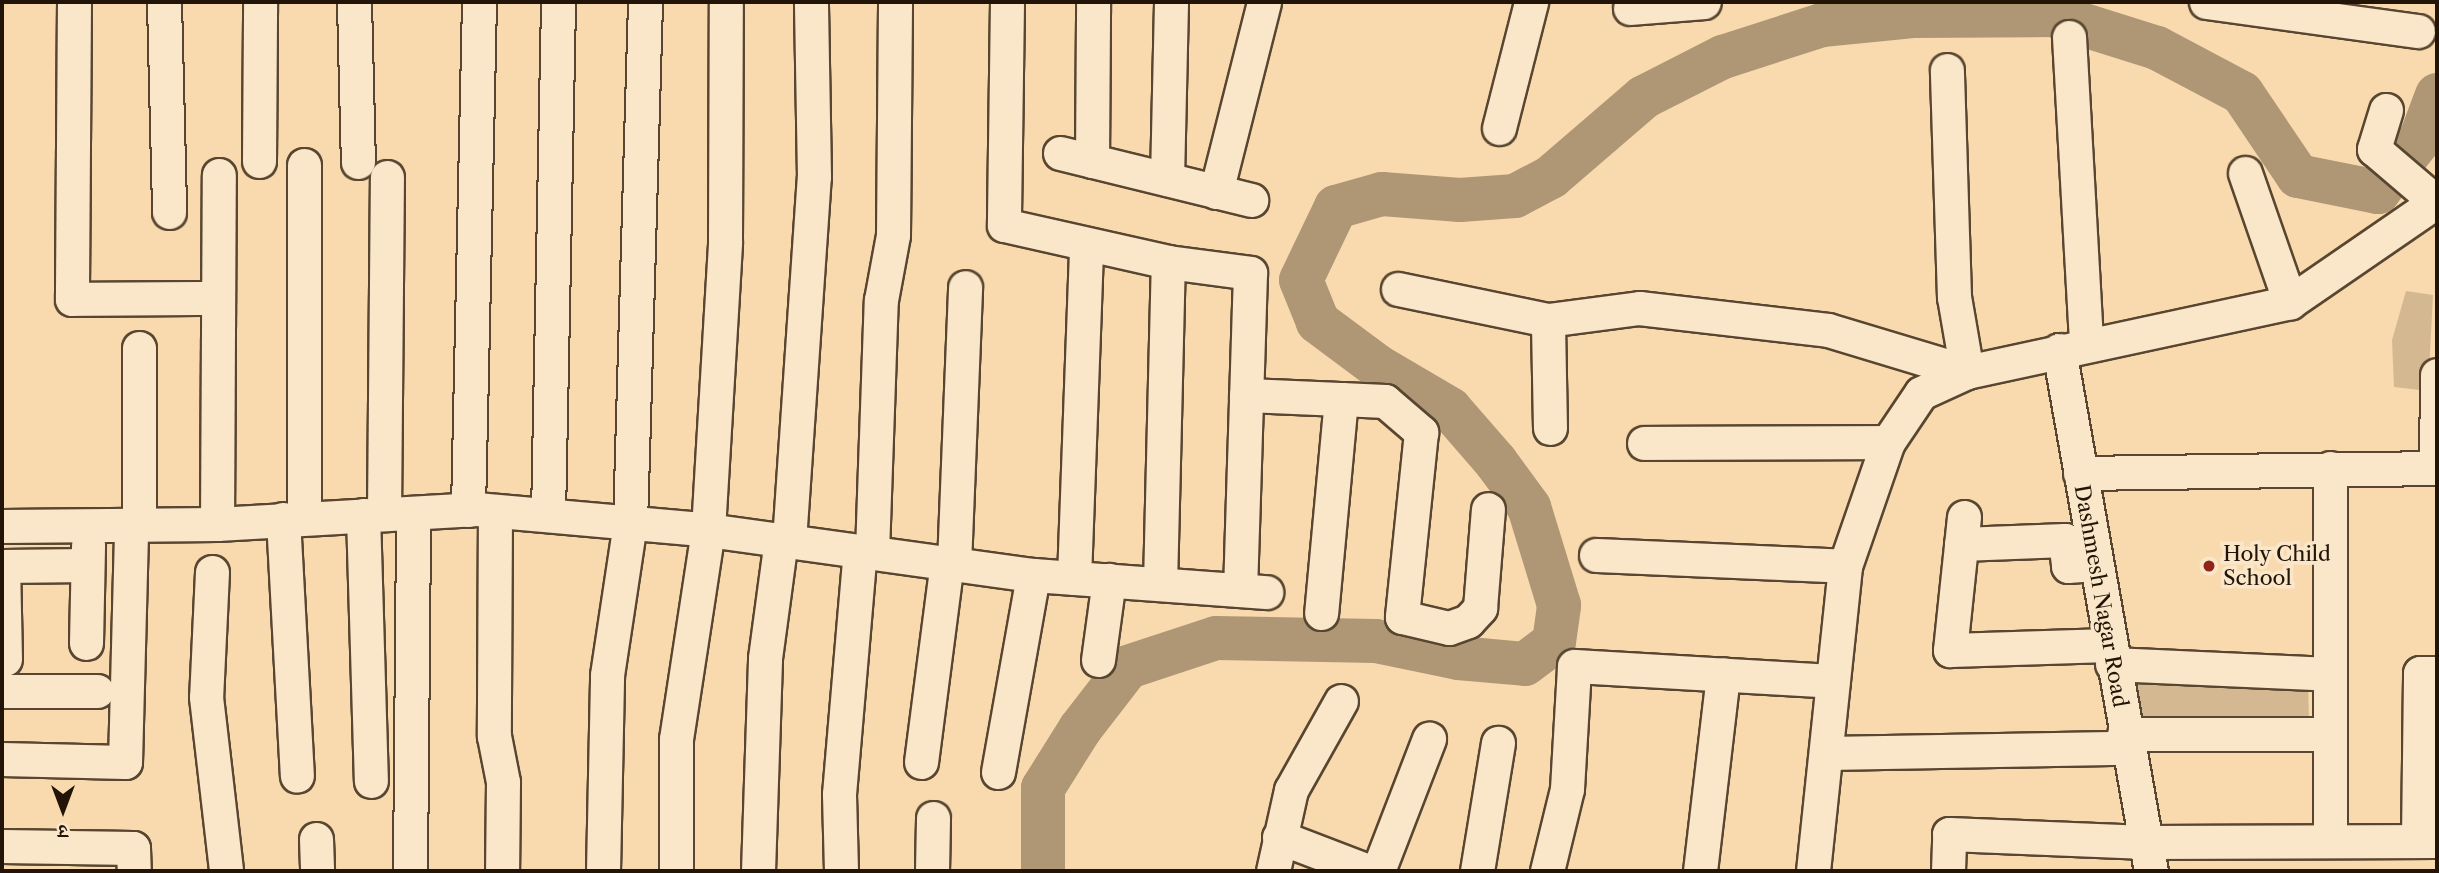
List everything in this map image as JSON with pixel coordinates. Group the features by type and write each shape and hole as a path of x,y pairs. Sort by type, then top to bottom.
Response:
{"street":[{"path":"74,2 72,299 218,298"},
{"path":"164,2 169,212"},
{"path":"259,161 260,2"},
{"path":"354,2 358,162"},
{"path":"479,2 481,510 494,736 503,782 502,871"},
{"path":"548,515 558,2"},
{"path":"603,871 607,675 630,523 645,2"},
{"path":"676,871 676,739 708,530 725,241 726,2"},
{"path":"758,871 765,658 785,540 814,177 811,2"},
{"path":"841,871 839,794 866,552 881,300 893,235 895,2"},
{"path":"2,526 217,524 481,510 708,530 1033,575 1253,591 1246,395 1250,273 1168,262 1004,225 1007,2"},
{"path":"1092,161 1093,2"},
{"path":"1167,180 1171,2"},
{"path":"1216,191 1264,2"},
{"path":"1499,128 1531,2"},
{"path":"1630,8 1704,2"},
{"path":"2206,2 2418,31"},
{"name":"Dashmesh Nagar Road","path":"2069,37 2073,348 2080,473 2125,741 2148,857"},
{"path":"1947,70 1954,298 1967,372"},
{"path":"1813,871 1845,566 1888,442 1921,393 1967,372 2290,302 2429,196 2374,149 2386,110"},
{"path":"1060,153 1251,200"},
{"path":"296,776 294,519 304,165"},
{"path":"2245,173 2290,302"},
{"path":"217,524 219,175"},
{"path":"371,781 387,514 387,177"},
{"path":"1074,578 1086,245"},
{"path":"1160,584 1168,262"},
{"path":"921,762 951,563 965,287"},
{"path":"1398,289 1548,320 1639,307 1828,330 1967,372"},
{"path":"1548,320 1550,428"},
{"path":"2,759 125,762 139,348"},
{"path":"2080,473 2436,468 2437,375"},
{"path":"1246,395 1385,401 1421,432 1402,617 1448,628 1468,621 1480,608 1488,509"},
{"path":"1321,613 1340,399"},
{"path":"1644,443 1888,442"},
{"path":"2330,468 2330,841"},
{"path":"387,514 410,871"},
{"path":"86,643 88,525"},
{"path":"2095,564 2068,566 2065,540 1962,531 1950,650 2110,654 2330,674"},
{"path":"1596,555 1845,566"},
{"path":"5,659 3,566 87,565"},
{"path":"212,572 206,697 226,871"},
{"path":"998,772 1033,575"},
{"path":"1098,660 1109,580"},
{"path":"1547,871 1567,789 1574,666 1833,681"},
{"path":"1948,871 1949,834 2148,857 2266,856 2330,841 2428,841 2428,728 2420,673 2437,673"},
{"path":"1700,871 1723,674"},
{"path":"2,691 97,691"},
{"path":"1273,871 1292,790 1340,701"},
{"path":"1826,754 2330,734"},
{"path":"1378,871 1429,739"},
{"path":"1477,871 1498,743"},
{"path":"932,871 933,818"},
{"path":"1279,837 1368,871"},
{"path":"2,846 134,848 134,871"}],"shaded area":[{"path":"2406,291 2433,295 2428,391 2394,387 2392,340"},
{"path":"2129,675 2308,683 2309,720 2140,721"}],"waterway":[{"path":"1043,871 1043,788 1080,729 1128,667 1216,638 1376,641 1458,658 1525,664 1554,642 1559,605 1529,507 1496,462 1450,409 1377,366 1318,322 1301,280 1336,207 1382,194 1460,200 1515,196 1551,177 1644,97 1723,57 1822,25 1913,16 2052,15 2157,48 2242,93 2298,176 2378,192 2421,138 2437,95"}],"place":[{"name":"Holy Child School","path":"2209,566"}]}
